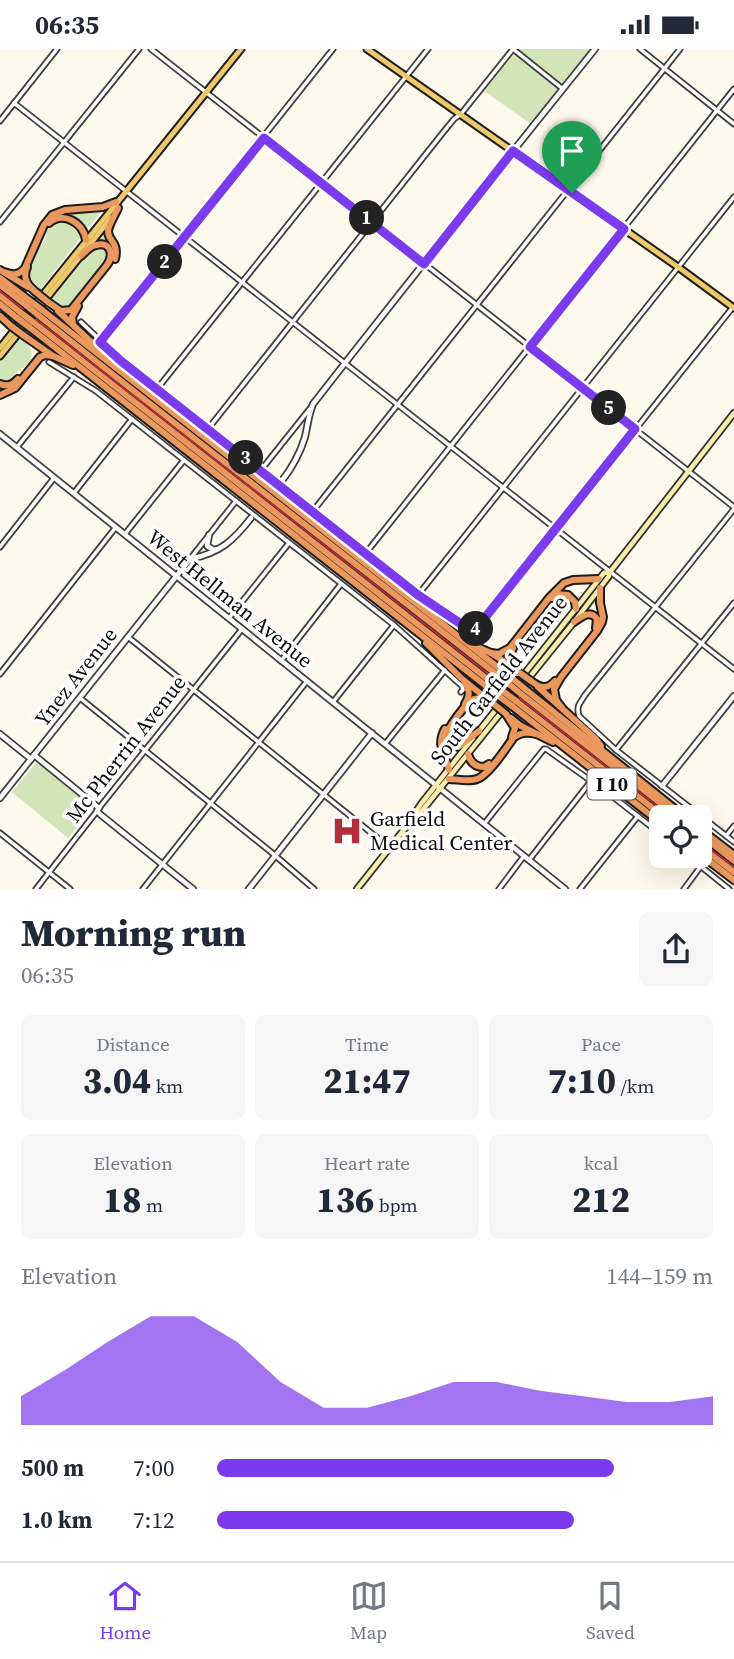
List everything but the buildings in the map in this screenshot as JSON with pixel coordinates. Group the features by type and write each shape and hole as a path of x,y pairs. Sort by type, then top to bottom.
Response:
{"highway":[{"path":"1,273 21,273 44,225 52,215 65,210 117,205 108,230 116,245 114,260 77,307 72,317 73,324"},
{"path":"35,292 26,282 25,271 51,221 64,217 71,220 82,229 86,240"},
{"path":"1,273 35,292 61,311 71,310 107,265 112,254 110,249 101,244 95,245 81,256"},
{"path":"1,273 29,304"},
{"path":"0,285 120,372 464,641 663,805"},
{"path":"0,296 19,315"},
{"path":"50,303 120,372"},
{"path":"0,304 31,324 502,694"},
{"path":"40,312 164,415 512,682"},
{"path":"0,317 51,359"},
{"name":"I 10","path":"31,324 82,369 418,633 502,694 649,814"},
{"path":"0,384 8,386 18,379 36,355 35,344"},
{"path":"0,395 15,388 40,357 45,355 82,369"},
{"path":"491,653 499,654 510,648 564,583 599,579"},
{"path":"562,708 556,700 554,689 602,622 600,588"},
{"path":"518,671 511,663 510,653 552,598 557,594 568,595 575,602 576,609"},
{"path":"464,641 491,653 544,688 553,683 597,625 595,617 587,614 573,622"},
{"path":"418,633 461,678 521,726 562,745"},
{"path":"449,770 440,745 441,737 469,697 470,692 461,678"},
{"path":"531,681 596,739 604,752"},
{"name":"I 10","path":"523,691 670,805"},
{"path":"479,731 458,747 450,745 445,737 469,703 481,699 493,704"},
{"path":"514,704 649,806"},
{"path":"468,754 477,767 487,766 492,761 514,732 514,725 506,714"},
{"path":"449,779 479,778 514,737 527,732 536,734"},
{"path":"712,838 734,855"},
{"path":"712,844 734,861"},
{"path":"712,855 734,872"},
{"path":"712,863 734,880"}],"main road":[{"path":"0,356 241,49"},
{"path":"367,49 734,306"},
{"path":"0,348 117,205"},
{"name":"South Garfield Avenue","path":"438,787 449,779 734,413"},
{"name":"South Garfield Avenue","path":"438,787 599,579 604,573 610,572"},
{"path":"357,889 418,812 421,812 438,787"}],"street":[{"path":"0,121 57,49"},
{"path":"0,222 139,49"},
{"path":"151,49 734,508 577,707 579,716 616,750 734,842"},
{"path":"100,342 333,49"},
{"path":"157,389 428,49"},
{"path":"208,429 513,49 563,89"},
{"path":"261,470 595,49"},
{"path":"640,49 734,124"},
{"path":"313,511 680,49"},
{"path":"366,553 734,89"},
{"path":"14,103 734,669"},
{"path":"418,595 734,197"},
{"path":"81,322 121,361 418,595 470,630 474,630 734,306"},
{"path":"51,359 96,391 394,625 462,686 461,692"},
{"path":"17,447 74,377"},
{"path":"281,482 294,464 313,404"},
{"path":"74,493 132,419"},
{"path":"292,432 300,431 304,434 304,439"},
{"name":"West Hellman Avenue","path":"0,434 565,889"},
{"path":"125,534 184,460"},
{"path":"0,547 54,478"},
{"path":"190,559 236,501"},
{"path":"190,559 219,549 251,518"},
{"path":"0,674 116,527"},
{"path":"209,535 207,546 214,550 219,549"},
{"path":"229,618 289,543"},
{"name":"Ynez Avenue","path":"0,798 190,559"},
{"path":"281,661 341,584"},
{"path":"616,750 734,603"},
{"path":"333,702 394,625"},
{"name":"Mc Pherrin Avenue","path":"36,889 242,629"},
{"path":"128,637 390,848"},
{"path":"385,744 444,670"},
{"path":"143,889 307,681"},
{"path":"662,786 734,697"},
{"path":"80,698 314,889"},
{"path":"249,889 372,733"},
{"path":"0,734 33,757 193,889"},
{"path":"484,824 546,749 649,825"},
{"path":"499,889 591,781"},
{"path":"580,889 638,816"},
{"path":"726,836 734,825"},
{"path":"0,833 69,889"},
{"path":"684,889 700,868"},
{"path":"704,868 730,889"}],"green space":[{"path":"518,49 590,49 560,83"},
{"path":"516,55 557,88 531,124 484,91 512,56"},
{"path":"100,210 39,291 28,280 34,256 50,227 62,212"},
{"path":"104,232 112,242 114,255 91,277 85,285 87,289 73,304 63,307 49,300"},
{"path":"20,337 31,350 31,358 14,378 7,382 0,379 0,361"},
{"path":"35,764 40,765 89,804 91,810 68,838 12,792"}],"tunnel":[{"path":"252,517 279,484"}],"railway":[{"path":"0,291 656,805"},
{"path":"712,850 734,867"}],"place":[{"name":"Garfield Medical Center","path":"347,831"}],"route":[{"path":"264,138 424,264 513,151 572,193 624,229 530,347 635,429 474,630 462,625 418,595 100,342 264,138"}]}
